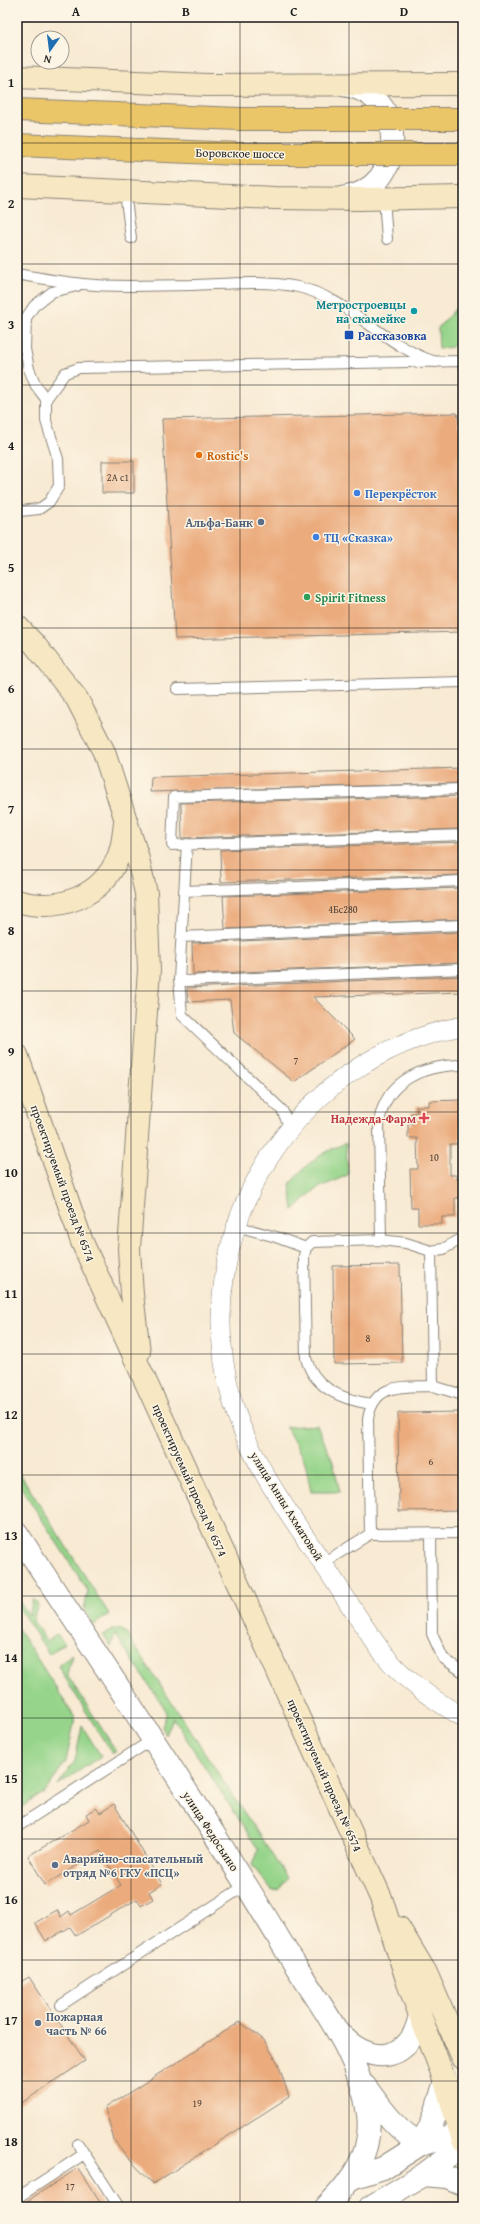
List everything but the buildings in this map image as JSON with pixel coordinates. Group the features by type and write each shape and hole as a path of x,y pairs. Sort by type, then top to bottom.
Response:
{"main road":[{"path":"18,77 207,85 463,84"},
{"path":"17,110 239,119 463,120"},
{"name":"Боровское шоссе","path":"17,144 239,154 463,154"},
{"path":"17,186 206,196 336,199 463,197"},
{"path":"17,626 35,645 77,699 104,752 117,788 125,821 137,855 146,893 149,931 146,1021 129,1249 132,1294 142,1375"},
{"path":"17,902 41,906 55,906 82,897 94,889 108,874 119,856 125,821"},
{"name":"проектируемый проезд № 6574","path":"17,1055 82,1242 381,1898 420,2014 445,2081 462,2137"},
{"name":"проектируемый проезд № 6574","path":"381,1898 426,1973 463,2058"}],"street":[{"path":"335,85 358,90 378,103 390,124 393,147 390,159 379,180 360,194 336,199"},
{"name":"улица Анны Ахматовой","path":"463,1026 429,1033 374,1058 322,1095 290,1128 259,1173 236,1226 225,1279 221,1316 224,1362 232,1399 253,1454 384,1655 412,1682 444,1707 463,1717"},
{"name":"улица Федосьино","path":"17,1533 246,1885 337,2031 359,2078 368,2115 364,2156 352,2178 326,2207"},
{"path":"337,2031 354,2047 368,2054 392,2055 401,2050 409,2042 418,2024 420,2014"},
{"path":"359,2078 396,2126 408,2137 421,2144"},
{"path":"421,2144 434,2118 445,2081"},
{"path":"352,2178 383,2168 421,2144 462,2137"},
{"path":"370,2207 416,2179 462,2137"},
{"path":"366,2145 383,2168 393,2178 447,2178 463,2184"}],"lane":[{"path":"125,192 131,238"},
{"path":"384,198 387,239"},
{"path":"17,274 83,284 262,284 298,287 325,298 359,317 384,337 418,357 436,362"},
{"path":"46,399 36,386 29,369 25,349 26,318 34,306 52,292 83,284"},
{"path":"17,509 20,511 39,509 49,502 58,486 58,458 46,421 46,399 65,374 79,368 463,361"},
{"path":"177,690 463,682"},
{"path":"463,789 174,798 172,845 463,835"},
{"path":"187,844 179,979 182,1014 282,1110 290,1128"},
{"path":"184,891 463,881"},
{"path":"181,937 463,926"},
{"path":"179,979 186,981 463,969"},
{"path":"381,1240 379,1123 381,1109 386,1097 394,1088 416,1074 447,1065 463,1065"},
{"path":"236,1226 276,1237 306,1248"},
{"path":"372,1404 338,1395 326,1388 308,1367 306,1358 304,1256 306,1248 312,1242 318,1241 381,1240 406,1243 431,1251 443,1249 463,1238"},
{"path":"431,1251 433,1386"},
{"path":"370,1534 368,1419 372,1404 381,1394 394,1387 433,1386 463,1395"},
{"path":"431,1533 432,1634 443,1658 463,1672"},
{"path":"323,1563 370,1534 463,1533"},
{"path":"17,1827 152,1740"},
{"path":"61,2005 246,1885"},
{"path":"78,2144 119,2207"},
{"path":"17,2198 84,2154"}],"green space":[{"path":"458,306 463,325 463,339 452,347 439,349 438,328"},
{"path":"346,1143 348,1175 316,1189 293,1210 290,1184 302,1170 315,1159 329,1150"},
{"path":"317,1425 333,1462 340,1492 311,1492 305,1462 286,1427"},
{"path":"17,1469 109,1614 94,1625 84,1609 88,1591 17,1481"},
{"path":"17,1598 29,1616 33,1599 38,1604 33,1621 47,1642 57,1634 64,1643 49,1654 17,1605"},
{"path":"17,1627 75,1718 66,1762 45,1792 17,1810 17,1767 20,1762 20,1757 17,1746"},
{"path":"115,1629 121,1629 126,1633 288,1879 278,1890 272,1891 252,1865 258,1849 173,1718 166,1735 162,1727 167,1712 115,1634 111,1647 103,1635"},
{"path":"72,1655 67,1674 116,1751 112,1754 58,1666"},
{"path":"82,1726 101,1756 58,1785 75,1761"}],"place":[{"name":"Метростроевцы на скамейке","path":"414,311"},
{"name":"Рассказовка","path":"349,335"},
{"name":"Rostic's","path":"199,455"},
{"name":"Перекрёсток","path":"357,493"},
{"name":"Альфа-Банк","path":"261,522"},
{"name":"ТЦ «Сказка»","path":"316,537"},
{"name":"Spirit Fitness","path":"307,597"},
{"name":"Надежда-Фарм","path":"424,1118"},
{"name":"Аварийно-спасательный отряд №6 ГКУ «ПСЦ»","path":"55,1865"},
{"name":"Пожарная часть № 66","path":"38,2023"}]}
